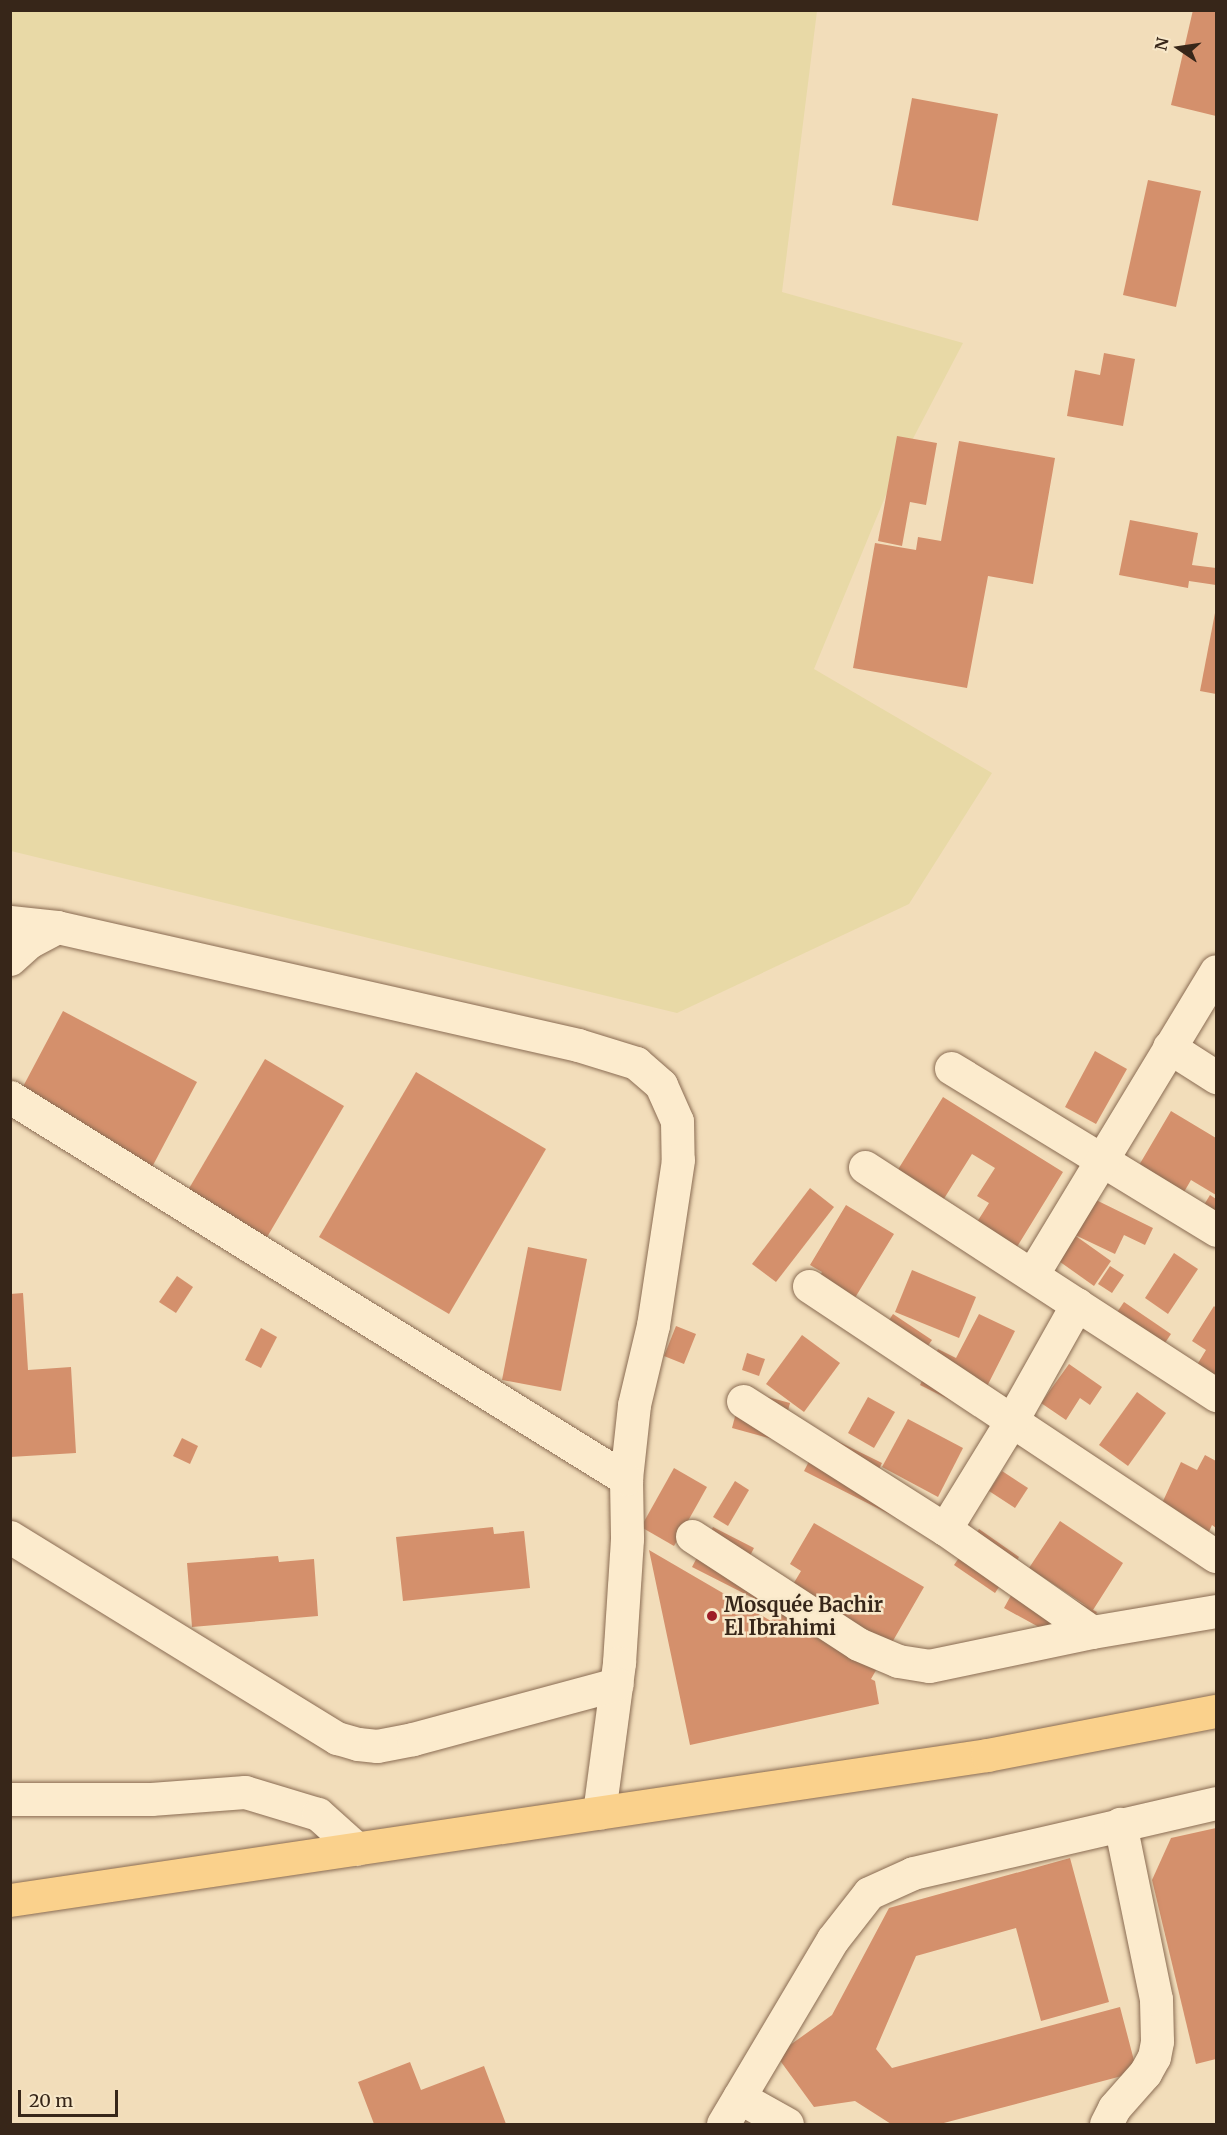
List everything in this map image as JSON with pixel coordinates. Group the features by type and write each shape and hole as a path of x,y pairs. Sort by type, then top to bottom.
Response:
{"main road":[{"path":"10,1900 987,1755 1216,1711"}],"street":[{"path":"10,922 57,927 578,1045 636,1063 661,1085 677,1121 678,1160 653,1325 634,1405 626,1479 627,1539 616,1684 599,1813"},
{"path":"10,958 29,942 57,927"},
{"path":"1032,1275 1100,1159 1216,971"},
{"path":"1169,1047 1216,1077"},
{"path":"951,1068 1216,1230"},
{"path":"10,1097 626,1479"},
{"path":"865,1167 1216,1395"},
{"path":"809,1286 1216,1556"},
{"path":"945,1529 1012,1420 1077,1304"},
{"path":"743,1401 945,1529 1092,1632"},
{"path":"692,1536 858,1644 898,1661 929,1666 1092,1632 1216,1611"},
{"path":"10,1537 338,1738 358,1744 377,1746 413,1739 616,1684"},
{"path":"10,1799 151,1799 245,1792 318,1814 357,1849"},
{"path":"787,2124 731,2111 832,1939 869,1893 913,1873 1216,1803"},
{"path":"1106,2124 1114,2108 1145,2073 1154,2057 1157,2041 1156,1999 1120,1824"}],"shaded area":[{"path":"11,11 817,11 782,292 963,343 895,473 814,669 992,773 909,904 677,1013 11,851"}],"building":[{"path":"1193,10 1216,10 1216,116 1171,105"},
{"path":"912,98 998,114 978,221 892,205"},
{"path":"1148,180 1201,191 1176,307 1123,295"},
{"path":"1104,353 1135,359 1123,426 1067,416 1075,370 1100,375"},
{"path":"897,436 937,443 926,505 910,502 902,546 878,541"},
{"path":"959,441 1055,458 1033,584 988,576 967,688 853,668 875,543 916,550 918,537 941,541"},
{"path":"1130,520 1198,533 1192,565 1216,568 1216,585 1189,581 1188,588 1119,575"},
{"path":"1216,613 1216,694 1200,691"},
{"path":"63,1011 197,1082 151,1169 17,1098"},
{"path":"1095,1051 1127,1069 1096,1124 1065,1107"},
{"path":"265,1059 344,1106 263,1244 184,1197"},
{"path":"416,1072 546,1149 449,1314 319,1237"},
{"path":"943,1097 1063,1172 1007,1263 967,1238 989,1203 977,1196 995,1168 972,1154 935,1213 889,1184"},
{"path":"1171,1111 1216,1138 1216,1195 1191,1180 1170,1216 1125,1189"},
{"path":"810,1188 834,1207 776,1282 752,1264"},
{"path":"1210,1195 1216,1199 1216,1237 1193,1223"},
{"path":"1092,1198 1153,1228 1145,1245 1124,1235 1115,1254 1075,1235"},
{"path":"846,1205 894,1234 842,1319 807,1297 822,1272 810,1265"},
{"path":"1073,1234 1111,1261 1094,1286 1056,1259"},
{"path":"528,1247 587,1259 561,1391 502,1380"},
{"path":"1174,1253 1198,1269 1168,1314 1145,1298"},
{"path":"1110,1266 1124,1275 1112,1293 1098,1284"},
{"path":"912,1270 976,1297 959,1338 895,1312"},
{"path":"177,1276 193,1287 176,1313 159,1302"},
{"path":"23,1293 28,1370 71,1367 76,1453 10,1457 10,1294"},
{"path":"1124,1302 1171,1334 1150,1365 1103,1333"},
{"path":"1214,1306 1216,1308 1216,1409 1183,1388 1206,1350 1192,1341"},
{"path":"893,1314 932,1340 913,1367 875,1342"},
{"path":"979,1314 1015,1331 974,1412 920,1385 938,1349 956,1358"},
{"path":"676,1326 696,1334 684,1364 664,1356"},
{"path":"261,1328 277,1337 261,1368 245,1360"},
{"path":"802,1335 840,1363 804,1412 766,1384"},
{"path":"747,1353 765,1359 759,1376 742,1370"},
{"path":"1069,1364 1102,1387 1090,1405 1080,1398 1066,1420 1041,1403"},
{"path":"742,1390 790,1403 780,1441 732,1428"},
{"path":"1137,1392 1166,1413 1128,1466 1099,1445"},
{"path":"868,1397 895,1412 874,1448 848,1433"},
{"path":"908,1419 963,1448 938,1497 882,1467"},
{"path":"823,1434 882,1463 876,1475 899,1519 804,1471"},
{"path":"182,1438 198,1446 190,1464 173,1456"},
{"path":"1205,1455 1216,1461 1216,1528 1212,1525 1201,1549 1152,1525 1181,1462 1197,1470"},
{"path":"674,1468 707,1487 674,1546 641,1527"},
{"path":"1002,1471 1028,1488 1015,1508 989,1491"},
{"path":"735,1481 749,1490 728,1526 713,1517"},
{"path":"1060,1521 1123,1563 1093,1610 1097,1612 1077,1648 1004,1608 1024,1572 1088,1607 1029,1568"},
{"name":"Mosquée Bachir El Ibrahimi","path":"814,1523 924,1587 871,1679 875,1681 879,1704 690,1745 649,1550 771,1621 801,1571 790,1564"},
{"path":"493,1527 494,1534 524,1531 530,1588 403,1601 396,1537"},
{"path":"713,1527 754,1548 741,1573 770,1588 763,1603 692,1567"},
{"path":"979,1529 1019,1557 995,1593 954,1565"},
{"path":"278,1556 279,1562 314,1559 318,1616 192,1627 187,1563"},
{"path":"1216,1828 1216,2059 1196,2064 1152,1880 1171,1838"},
{"path":"1070,1858 1109,2002 1041,2021 1016,1928 916,1956 876,2049 892,2068 1120,2007 1137,2072 940,2124 891,2124 855,2101 814,2107 776,2055 832,2015 889,1908"},
{"path":"410,2062 421,2090 484,2066 506,2124 374,2124 358,2082"}],"place":[{"name":"Mosquée Bachir El Ibrahimi","path":"712,1616"}]}
